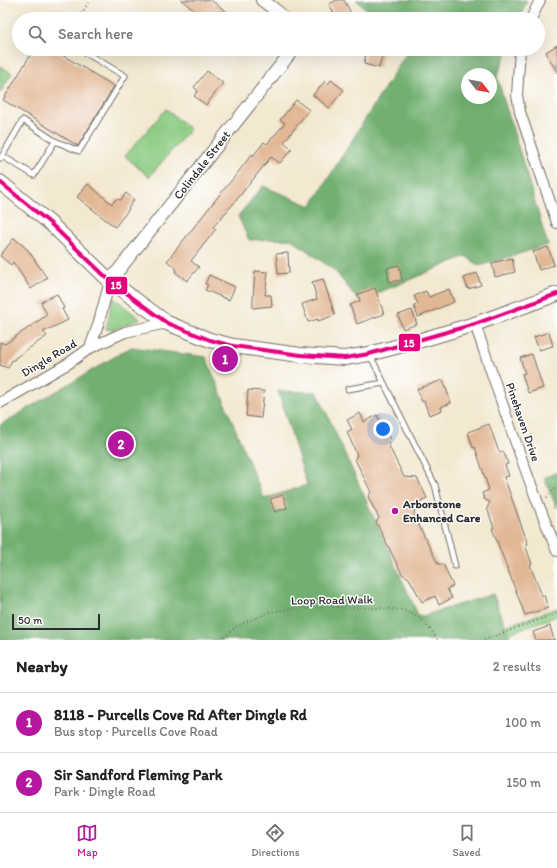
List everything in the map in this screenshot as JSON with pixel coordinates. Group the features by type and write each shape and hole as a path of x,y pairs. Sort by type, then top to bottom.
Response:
{"main road":[{"path":"0,182 51,224 110,281 167,323 210,340 232,346 301,355 344,358 369,354 418,342 475,324 557,294"}],"street":[{"path":"262,0 278,12"},
{"path":"534,12 540,0"},
{"name":"Colindale Street","path":"110,281 287,56"},
{"path":"518,56 517,95 520,112 557,223"},
{"name":"Dingle Road","path":"90,348 110,281"},
{"name":"Dingle Road","path":"0,403 69,363 90,348 125,332 167,323"},
{"name":"Pinehaven Drive","path":"475,324 510,429 539,509 557,551"}],"lane":[{"path":"55,141 34,175 1,158 23,120 55,141 79,151 125,76 91,56"},
{"path":"369,354 435,485 455,566"},
{"path":"348,389 384,383"}],"path":[{"path":"82,12 90,0"},
{"name":"Loop Road Walk","path":"221,640 237,626 270,612 284,609 333,607 403,610 419,617 438,640"},
{"path":"484,640 557,613"}],"green space":[{"path":"356,0 527,0 523,12 369,12"},
{"path":"405,56 505,56 497,77 548,245 479,266 466,256 359,301 335,271 291,239 249,240 238,216 263,186 311,206"},
{"path":"0,66 12,73 0,93"},
{"path":"166,109 190,129 149,177 125,156"},
{"path":"113,297 140,319 112,330 106,329"},
{"path":"131,347 206,357 264,499 307,485 278,391 317,392 419,617 493,594 511,640 0,640 0,425"},
{"path":"557,472 557,508 544,478"},
{"path":"557,608 557,616 501,636 499,628"}],"building":[{"path":"181,0 211,0 227,12 194,12"},
{"path":"337,0 344,0 350,12 333,12 329,4"},
{"path":"557,45 557,73 546,52"},
{"path":"30,56 64,56 114,86 78,146 3,100"},
{"path":"366,56 382,56 379,68 364,64"},
{"path":"207,71 223,83 206,105 194,96 198,91 194,87"},
{"path":"331,80 344,90 329,108 313,95 325,81 328,84"},
{"path":"296,100 309,110 284,142 292,149 280,163 271,157 213,227 216,229 191,261 199,267 187,281 175,272 177,269 167,261 252,154 253,156 264,142 267,144 285,123 280,120"},
{"path":"88,184 112,204 116,199 121,200 126,193 134,200 115,227 77,197"},
{"path":"14,238 28,250 47,278 31,289 13,262 11,265 0,256"},
{"path":"548,247 554,265 539,270 533,252"},
{"path":"288,253 289,273 278,274 276,254"},
{"path":"512,258 515,272 495,277 492,263"},
{"path":"399,265 402,280 389,282 387,268"},
{"path":"255,271 268,272 265,295 271,295 272,306 253,308"},
{"path":"477,273 481,285 468,289 464,278"},
{"path":"209,275 235,287 229,300 205,290 208,285 205,284"},
{"path":"323,279 335,315 318,321 318,319 308,322 302,304 317,299 312,282"},
{"path":"375,288 384,314 357,324 350,305 360,301 358,294"},
{"path":"449,289 454,302 418,317 414,306 418,304 414,296 426,291 429,297"},
{"path":"57,294 64,308 62,309 68,320 43,332 47,336 12,360 8,368 0,365 0,342 5,344 47,315 41,302"},
{"path":"412,310 417,324 403,329 398,315"},
{"path":"549,332 553,346 539,350 534,337"},
{"path":"532,354 543,388 528,393 522,374 525,373 520,358"},
{"path":"443,380 451,403 441,407 442,410 429,415 424,401 422,402 417,389"},
{"path":"248,390 264,391 261,418 246,416"},
{"name":"Arborstone Enhanced Care","path":"360,413 364,422 377,415 391,441 388,444 404,477 417,478 427,498 415,504 414,516 438,564 443,564 453,586 447,589 452,598 439,605 435,596 422,602 409,578 402,574 376,522 379,518 368,497 371,492 355,459 357,455 347,432 352,429 347,420"},
{"path":"489,424 499,452 503,451 508,464 505,465 509,476 504,477 528,544 525,545 532,564 530,565 542,596 544,595 548,608 525,615 492,528 494,528 487,508 490,502 484,499 482,493 489,490 475,447 473,448 468,432"},
{"path":"283,495 287,508 275,512 270,499"},
{"path":"550,626 554,640 536,640 533,632"}],"transit line":[{"name":"15","path":"0,182 51,224 110,281 167,323 210,340 233,346 301,355 345,358 369,354 475,324 557,294"}],"place":[{"name":"8118 - Purcells Cove Rd After Dingle Rd","path":"225,359"},
{"name":"Sir Sandford Fleming Park","path":"121,444"},
{"name":"Arborstone Enhanced Care","path":"395,511"}]}
